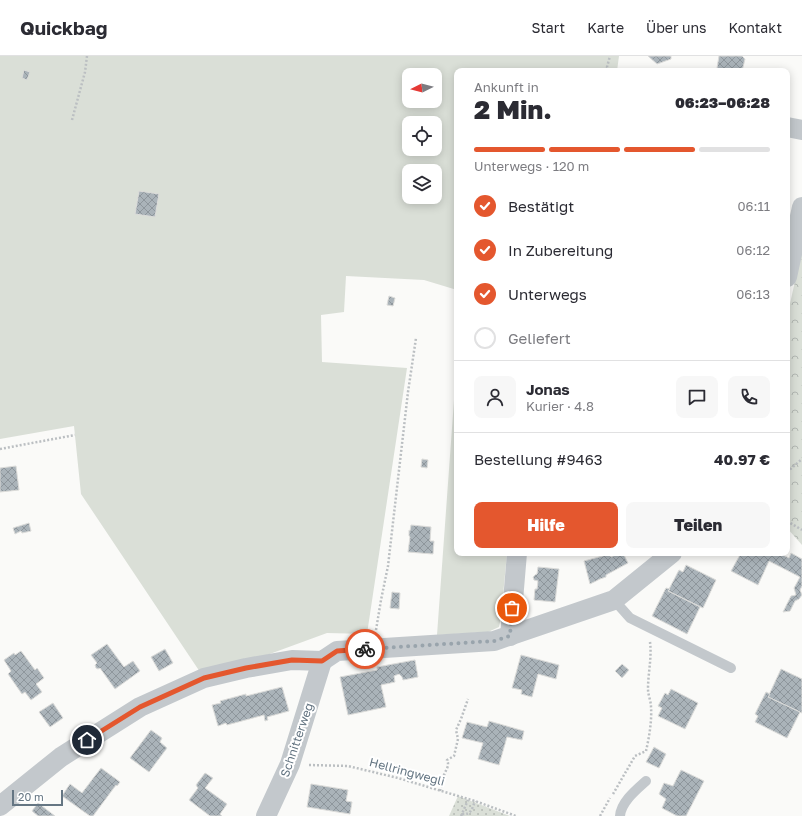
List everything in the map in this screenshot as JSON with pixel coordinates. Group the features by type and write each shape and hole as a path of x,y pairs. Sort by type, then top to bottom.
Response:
{"street":[{"path":"790,128 802,130"},
{"path":"790,262 802,206"},
{"path":"510,636 517,556"},
{"path":"0,806 60,757 140,707 204,678 246,668 292,660 322,661 337,651 494,641 614,600 668,556"},
{"name":"Schnitterweg","path":"266,816 290,764 322,661"}],"lane":[{"path":"614,600 630,618 731,668"},
{"path":"620,816 620,812 625,804 646,781"}],"path":[{"path":"72,120 85,72 87,56"},
{"path":"608,68 610,56"},
{"path":"374,649 381,600 388,566 405,415 416,338"},
{"path":"0,449 75,435"},
{"path":"790,470 802,460"},
{"path":"790,523 802,530"},
{"path":"600,816 636,756 646,751 648,743 651,714 648,690 651,658 650,643 644,625"},
{"path":"440,791 448,766 447,760 454,756 458,739 456,730 468,699"},
{"name":"Hellringwegli","path":"290,764 348,766 398,778 475,801 516,816"},
{"path":"461,815 468,800"},
{"path":"461,815 469,813 475,801"}],"green space":[{"path":"0,56 619,56 617,68 454,68 454,289 424,280 346,276 344,312 321,315 322,362 407,368 367,634 327,633 204,678 81,494 74,426 0,439"},
{"path":"802,250 802,545 790,531 790,304"},
{"path":"454,400 454,556 507,556 499,627 488,632 437,635"},
{"path":"458,796 510,816 449,816"}],"building":[{"path":"648,56 671,56 671,59 657,64"},
{"path":"719,56 742,56 745,59 743,68 717,68"},
{"path":"24,70 30,72 27,80 22,78"},
{"path":"139,191 159,194 155,217 135,214"},
{"path":"389,296 395,298 393,306 387,305"},
{"path":"422,459 428,460 427,468 421,467"},
{"path":"16,466 19,490 0,492 0,468"},
{"path":"29,523 31,531 22,533 21,531 15,534 13,528"},
{"path":"411,525 431,527 430,541 434,541 433,554 408,552 410,537 409,530 410,531"},
{"path":"791,553 802,559 802,586 800,590 802,595 795,601 790,611 783,612 791,596 796,595 794,588 800,577 769,561 758,585 731,571 739,556 785,556 789,558"},
{"path":"603,556 624,556 628,563 606,575 606,577 590,584 584,561"},
{"path":"686,565 716,580 703,608 668,591 679,570 683,572"},
{"path":"538,567 559,569 555,602 534,600 535,589 537,589 538,581 534,580 533,577 537,574"},
{"path":"666,588 670,589 668,591 700,607 687,634 652,616"},
{"path":"392,592 400,593 399,609 390,608"},
{"path":"107,644 124,667 133,661 140,671 115,689 100,668 96,668 95,665 97,663 91,655"},
{"path":"165,649 173,663 159,671 151,657"},
{"path":"21,651 35,670 37,668 44,678 36,684 42,692 31,700 25,692 22,694 8,674 11,671 4,660 14,653 15,655"},
{"path":"521,655 559,665 556,679 538,674 532,697 521,694 522,690 512,688"},
{"path":"415,660 418,677 403,680 399,674 394,676 395,682 381,685 386,707 348,715 340,677 377,670 377,667"},
{"path":"622,664 629,670 622,678 615,671"},
{"path":"781,669 802,679 802,713 768,697"},
{"path":"282,687 289,711 267,717 268,720 265,721 264,715 218,726 212,705 221,703 220,701 246,694 246,696"},
{"path":"671,689 698,703 685,729 658,716 662,708 658,706 665,693 668,695"},
{"path":"766,692 770,694 768,697 800,712 787,738 755,722 758,716 755,714"},
{"path":"53,703 63,718 50,727 39,712"},
{"path":"489,721 524,731 522,740 507,737 499,765 478,759 483,743 462,738 467,722 487,727"},
{"path":"151,730 162,738 160,742 167,748 149,772 130,758"},
{"path":"654,747 666,754 659,768 646,762"},
{"path":"101,768 120,782 117,786 116,785 93,816 90,816 62,796 70,784 82,793"},
{"path":"681,770 704,781 686,816 677,816 662,808 666,799 659,794 664,783 673,786"},
{"path":"205,773 213,778 205,788 227,804 220,814 222,816 210,816 189,800 198,788 196,785"},
{"path":"311,784 348,790 346,801 352,802 350,814 307,807"},
{"path":"38,803 55,816 38,816 32,811"}],"way so far":[{"path":"365,649 494,641 510,636 512,608"}],"route":[{"path":"87,740 140,707 204,678 246,668 292,660 322,661 337,651 365,649"}]}
